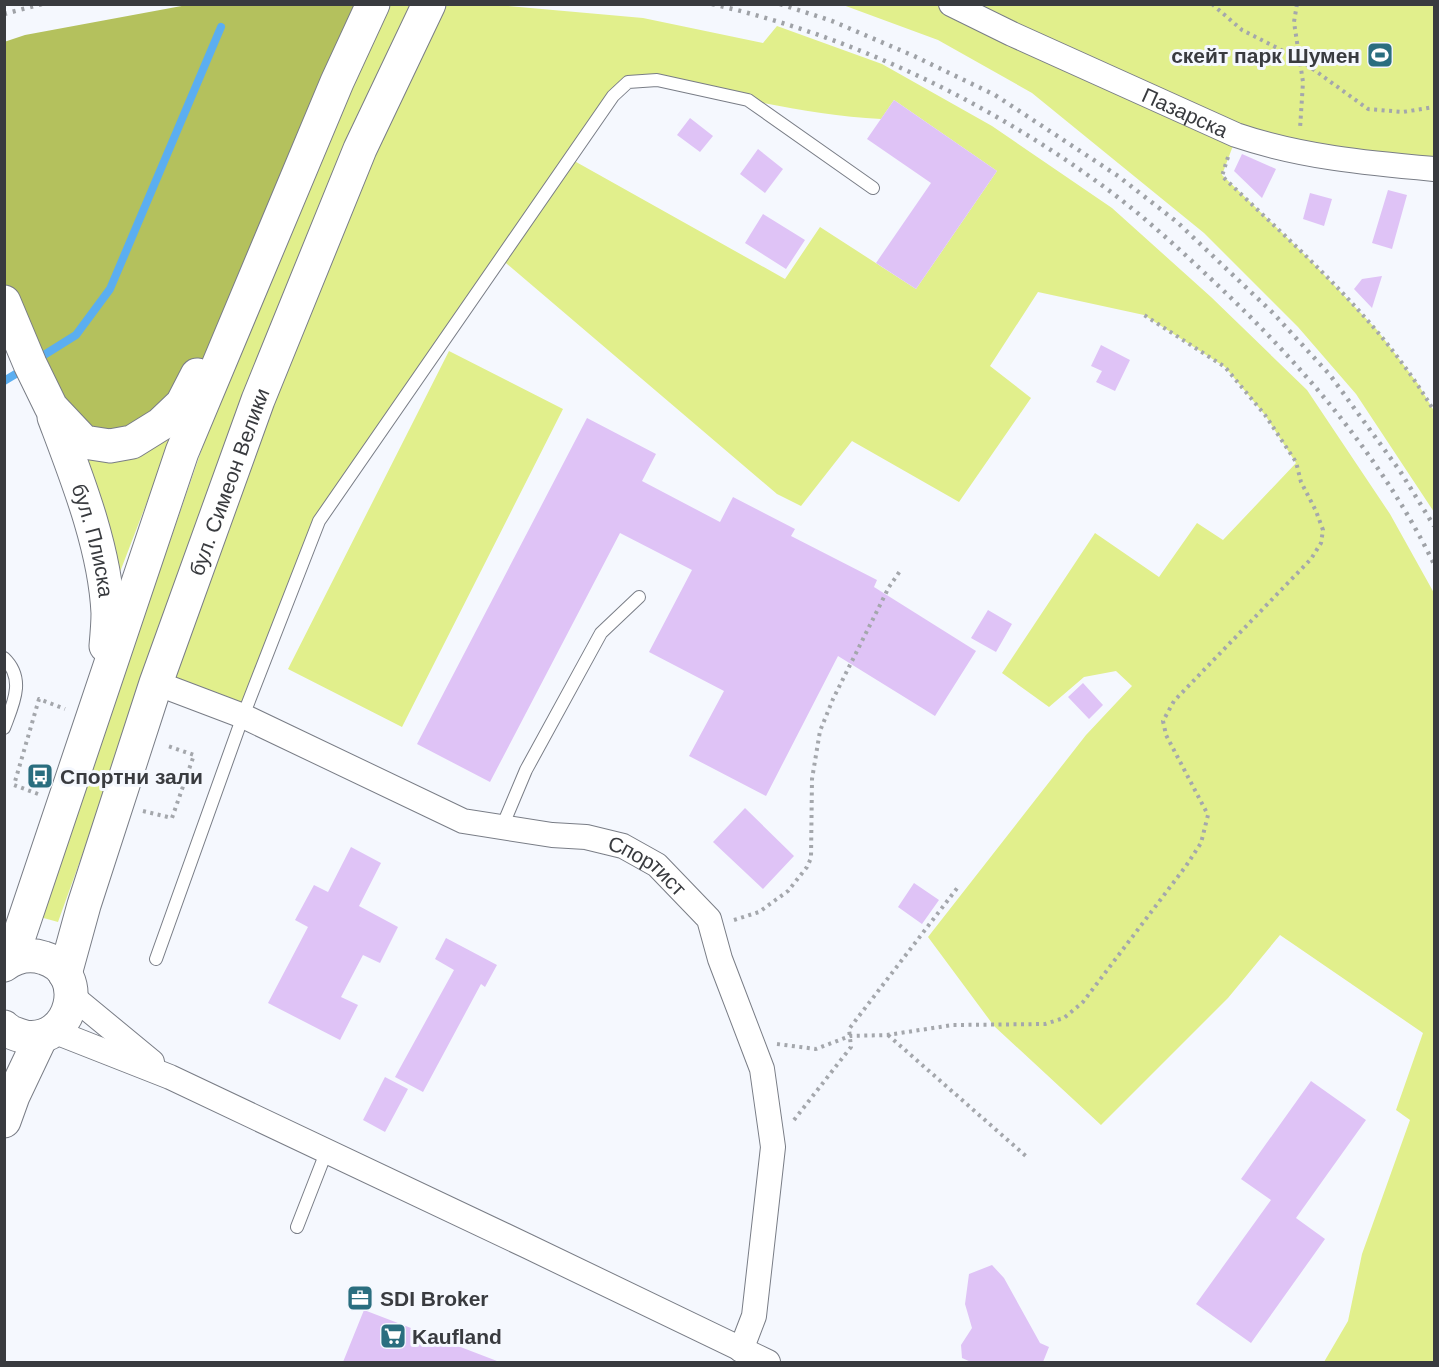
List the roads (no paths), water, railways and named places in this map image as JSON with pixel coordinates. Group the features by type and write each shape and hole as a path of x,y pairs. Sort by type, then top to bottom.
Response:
{"main road":[{"path":"8,962 182,452 337,82 374,4"},
{"name":"бул. Симеон Велики","path":"4,1121 13,1096 47,1034 63,1022 69,1010 68,985 84,905 156,683 258,400 360,149 429,4"},
{"path":"6,307 51,407 84,442 110,446 132,442 161,424 182,404 274,231"},
{"name":"бул. Плиска","path":"51,407 90,520 103,574 108,614 104,679"},
{"path":"8,962 23,956 35,955 47,958 57,964 68,985"},
{"path":"4,1027 18,1035 47,1034"}],"street":[{"name":"Пазарска","path":"951,4 1236,135 1297,153 1350,162 1434,169"},
{"name":"Спортист","path":"156,683 243,716 463,821 552,835 586,837 623,846 657,865 709,919 720,959 762,1069 773,1147 754,1316 741,1350"},
{"path":"68,985 170,1077"},
{"path":"47,1034 170,1077 768,1362"}],"lane":[{"path":"156,959 243,716 319,521 613,96 628,82 657,80 748,100 873,188"},
{"path":"502,827 526,770 601,633 639,597"},
{"path":"4,658 10,664 17,680 16,696 4,728"},
{"path":"297,1227 327,1150"}],"waterway":[{"path":"36,360 76,335 110,289 221,27"},
{"path":"4,381 24,369"}],"railway":[{"path":"4,14 42,4"},
{"path":"712,4 817,35 919,76 1016,128 1062,157 1123,201 1228,295 1316,388 1343,421 1392,490 1434,564"},
{"path":"780,4 832,21 914,56 995,95 1118,176 1177,222 1273,313 1330,375 1400,471 1434,526"}],"place":[{"name":"скейт парк Шумен","path":"1380,55"},
{"name":"Спортни зали","path":"40,776"},
{"name":"SDI Broker","path":"360,1298"},
{"name":"Kaufland","path":"393,1336"}]}
